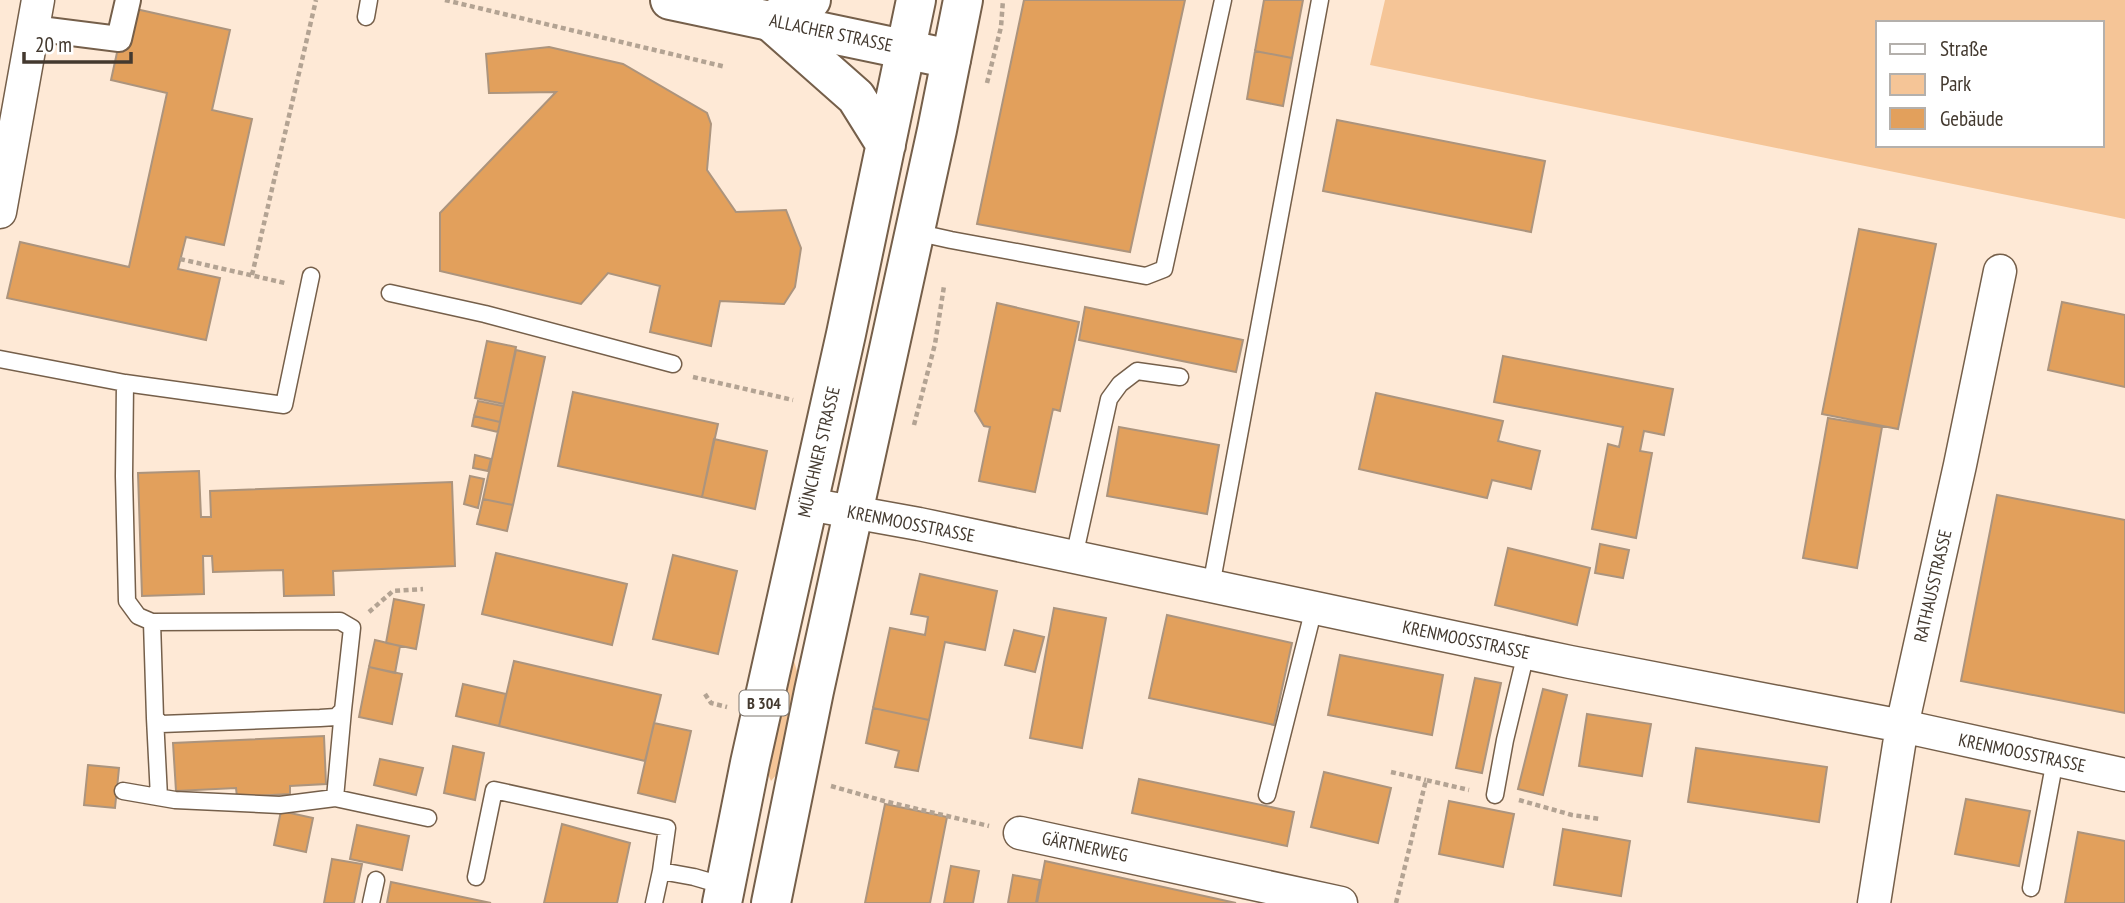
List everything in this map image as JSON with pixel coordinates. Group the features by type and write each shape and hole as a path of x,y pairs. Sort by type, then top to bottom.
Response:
{"main road":[{"name":"ALLACHER STRASSE","path":"670,0 951,59"},
{"path":"811,0 770,21 856,97 886,145"},
{"name":"MÜNCHNER STRASSE","path":"724,894 916,0"},
{"name":"B 304","path":"771,903 963,0"}],"street":[{"path":"0,212 35,14 120,38 128,0"},
{"name":"RATHAUSSTRASSE","path":"1874,903 1902,726 2000,271"},
{"name":"KRENMOOSSTRASSE","path":"808,504 1074,557 1526,653 1902,726 2125,775"},
{"name":"GÄRTNERWEG","path":"1020,833 1341,903"}],"lane":[{"path":"366,17 369,0"},
{"path":"915,232 1146,276 1164,269 1223,0"},
{"path":"1211,586 1320,0"},
{"path":"0,359 125,383 284,405 311,275"},
{"path":"390,293 485,314 673,364"},
{"path":"1074,557 1109,399 1120,384 1137,371 1180,377"},
{"path":"125,383 127,601 138,616 152,622 340,621 352,628 335,798"},
{"path":"1267,795 1314,608"},
{"path":"152,622 159,797"},
{"path":"1495,794 1526,653"},
{"path":"155,718 161,724 320,718 337,717 343,710"},
{"path":"2031,888 2055,760"},
{"path":"476,877 494,790 667,828 654,903"},
{"path":"123,791 159,797 280,805 335,798 428,818"},
{"path":"660,872 694,877 724,894"},
{"path":"371,903 376,880"}],"path":[{"path":"180,259 252,275 316,0"},
{"path":"445,0 726,67"},
{"path":"673,364 681,374 794,400"},
{"path":"352,628 393,592 424,589"},
{"path":"705,694 711,703 728,708"},
{"path":"1391,772 1495,794 1572,815 1600,819"},
{"path":"1396,903 1426,780"},
{"name":"GÄRTNERWEG","path":"830,786 1020,833"}],"green space":[{"path":"1385,0 2125,0 2125,219 1370,65"},
{"path":"794,661 798,685 777,774 771,781 768,774 770,758 790,662"}],"building":[{"path":"1024,0 1185,0 1130,252 977,224"},
{"path":"1264,0 1303,0 1292,58 1255,51"},
{"path":"127,7 230,30 212,110 252,119 224,245 186,237 178,269 220,278 206,340 7,298 20,242 129,267 167,93 111,80"},
{"path":"549,47 623,64 707,113 711,124 707,170 736,212 786,210 801,248 795,287 784,304 720,301 711,346 650,332 660,286 608,273 581,304 440,271 440,213 556,92 489,93 486,54"},
{"path":"1255,51 1292,58 1283,106 1247,99"},
{"path":"1337,120 1545,161 1531,232 1323,191"},
{"path":"1859,229 1936,244 1898,429 1822,414"},
{"path":"2062,302 2125,315 2125,387 2048,370"},
{"path":"997,303 1079,322 1060,411 1053,409 1035,492 979,481 990,427 984,426 975,411"},
{"path":"1085,307 1243,340 1236,372 1079,340"},
{"path":"487,341 516,347 504,404 475,398"},
{"path":"516,350 545,357 513,505 483,499"},
{"path":"1503,356 1673,389 1664,435 1644,431 1640,451 1652,453 1636,538 1592,529 1608,444 1619,447 1623,427 1494,402"},
{"path":"573,392 718,424 702,497 558,466"},
{"path":"1376,393 1503,421 1498,441 1540,451 1531,489 1492,480 1487,498 1359,469"},
{"path":"478,401 503,406 500,422 474,416"},
{"path":"474,416 500,422 498,432 472,426"},
{"path":"1828,418 1882,427 1857,568 1803,558"},
{"path":"1119,427 1219,445 1207,514 1107,496"},
{"path":"714,439 767,451 755,509 702,497"},
{"path":"475,455 491,459 488,471 473,468"},
{"path":"199,471 201,517 211,517 210,491 452,482 455,566 333,571 334,595 284,596 283,570 213,572 212,556 203,556 204,594 142,596 138,473"},
{"path":"470,476 484,479 478,508 464,504"},
{"path":"1997,495 2125,520 2125,713 1961,681"},
{"path":"483,499 513,505 507,531 477,524"},
{"path":"1600,544 1629,550 1623,578 1595,573"},
{"path":"1508,548 1590,568 1577,625 1495,605"},
{"path":"496,553 627,584 612,645 482,614"},
{"path":"673,555 737,571 718,654 653,639"},
{"path":"920,574 997,591 985,650 945,642 929,720 873,708 890,628 925,635 928,617 911,614"},
{"path":"394,599 424,605 416,649 386,643"},
{"path":"1054,608 1106,618 1082,748 1030,738"},
{"path":"1167,615 1292,643 1274,725 1149,698"},
{"path":"1014,630 1044,637 1035,672 1005,665"},
{"path":"375,640 400,646 395,673 369,667"},
{"path":"1340,655 1443,675 1432,735 1328,715"},
{"path":"514,661 661,695 645,761 499,726"},
{"path":"369,667 402,674 392,724 359,717"},
{"path":"1475,678 1501,683 1482,773 1456,768"},
{"path":"463,684 506,694 499,726 456,716"},
{"path":"1543,689 1567,695 1543,795 1518,789"},
{"path":"873,708 929,720 918,771 895,767 899,751 866,743"},
{"path":"1587,714 1651,724 1642,776 1579,766"},
{"path":"654,723 691,731 675,802 638,793"},
{"path":"324,736 326,784 290,786 290,794 237,797 236,788 176,791 173,743"},
{"path":"453,746 484,753 475,800 444,793"},
{"path":"1696,748 1827,767 1819,822 1688,802"},
{"path":"380,759 423,768 416,795 374,785"},
{"path":"88,765 119,768 115,808 84,805"},
{"path":"1324,772 1391,788 1378,843 1311,827"},
{"path":"1139,779 1294,812 1287,846 1132,813"},
{"path":"1966,799 2030,811 2019,866 1955,854"},
{"path":"1449,801 1514,814 1503,867 1439,854"},
{"path":"885,804 947,817 930,903 865,903"},
{"path":"281,811 313,818 306,852 274,845"},
{"path":"562,824 630,843 617,903 544,903"},
{"path":"357,825 409,836 402,870 350,859"},
{"path":"1563,829 1630,841 1621,896 1554,885"},
{"path":"2078,832 2125,841 2125,903 2065,903"},
{"path":"332,859 362,864 354,903 324,903"},
{"path":"1045,861 1236,903 1037,903"},
{"path":"951,866 979,871 973,903 944,903"},
{"path":"1013,875 1040,880 1036,903 1008,903"},
{"path":"391,882 491,903 387,903"}]}
